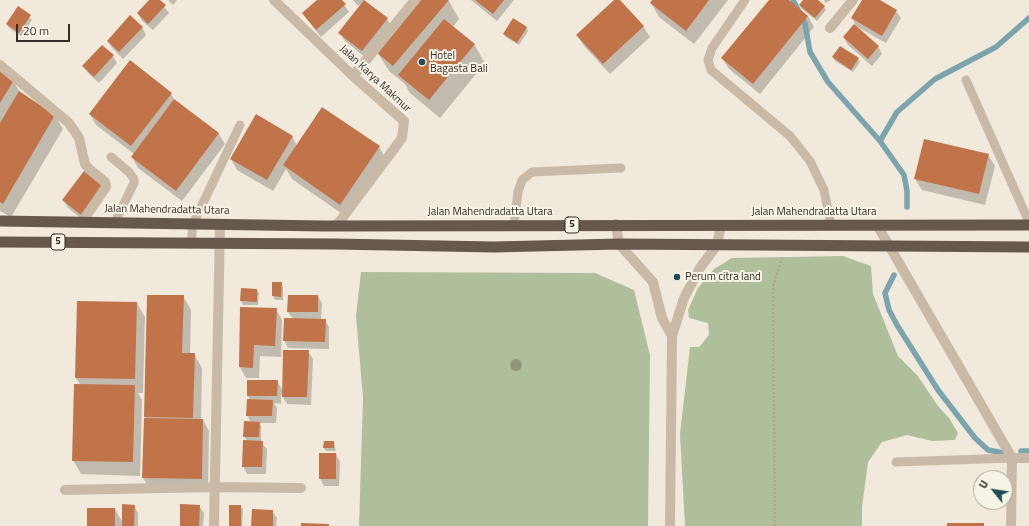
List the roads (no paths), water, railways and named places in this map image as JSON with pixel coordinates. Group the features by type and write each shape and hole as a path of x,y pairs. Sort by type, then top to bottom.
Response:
{"highway":[{"name":"Jalan Mahendradatta Utara","path":"0,222 115,222 220,225 877,224 1029,226"},
{"name":"5","path":"0,242 336,244 494,247 619,244 1029,247"}],"street":[{"name":"Jalan Karya Makmur","path":"274,0 353,76 404,121 405,126 402,138 337,225"},
{"path":"353,76 415,0"},
{"path":"830,28 853,0"},
{"path":"0,65 69,123 79,138 85,164 105,182 106,188 82,222"},
{"path":"616,224 619,244 653,282 662,318 672,336"},
{"path":"877,224 888,246 1012,458 1010,526"},
{"path":"214,526 220,225"},
{"path":"670,526 672,336 684,298 700,268 717,245 721,225"},
{"path":"1012,458 1029,458"},
{"path":"65,490 215,487 301,488"}],"lane":[{"path":"745,0 712,48 708,60 711,70 790,136 810,161 824,190 831,225"},
{"path":"966,80 1029,222"},
{"path":"191,244 193,224 240,125"},
{"path":"111,157 129,172 134,179 134,184 115,222"},
{"path":"514,225 518,192 522,180 532,172 621,168"},
{"path":"896,462 1012,458"}],"waterway":[{"path":"793,0 805,24 810,52 828,82 880,141 904,175 907,191 907,207"},
{"path":"880,141 897,112 935,79 996,47 1029,18"},
{"path":"894,275 885,293 889,310 897,325 938,390 975,438 988,450 1004,453"},
{"path":"1021,451 1029,451"}],"place":[{"name":"Hotel Bagasta Bali","path":"422,62"},
{"name":"Perum citra land","path":"677,277"}]}
